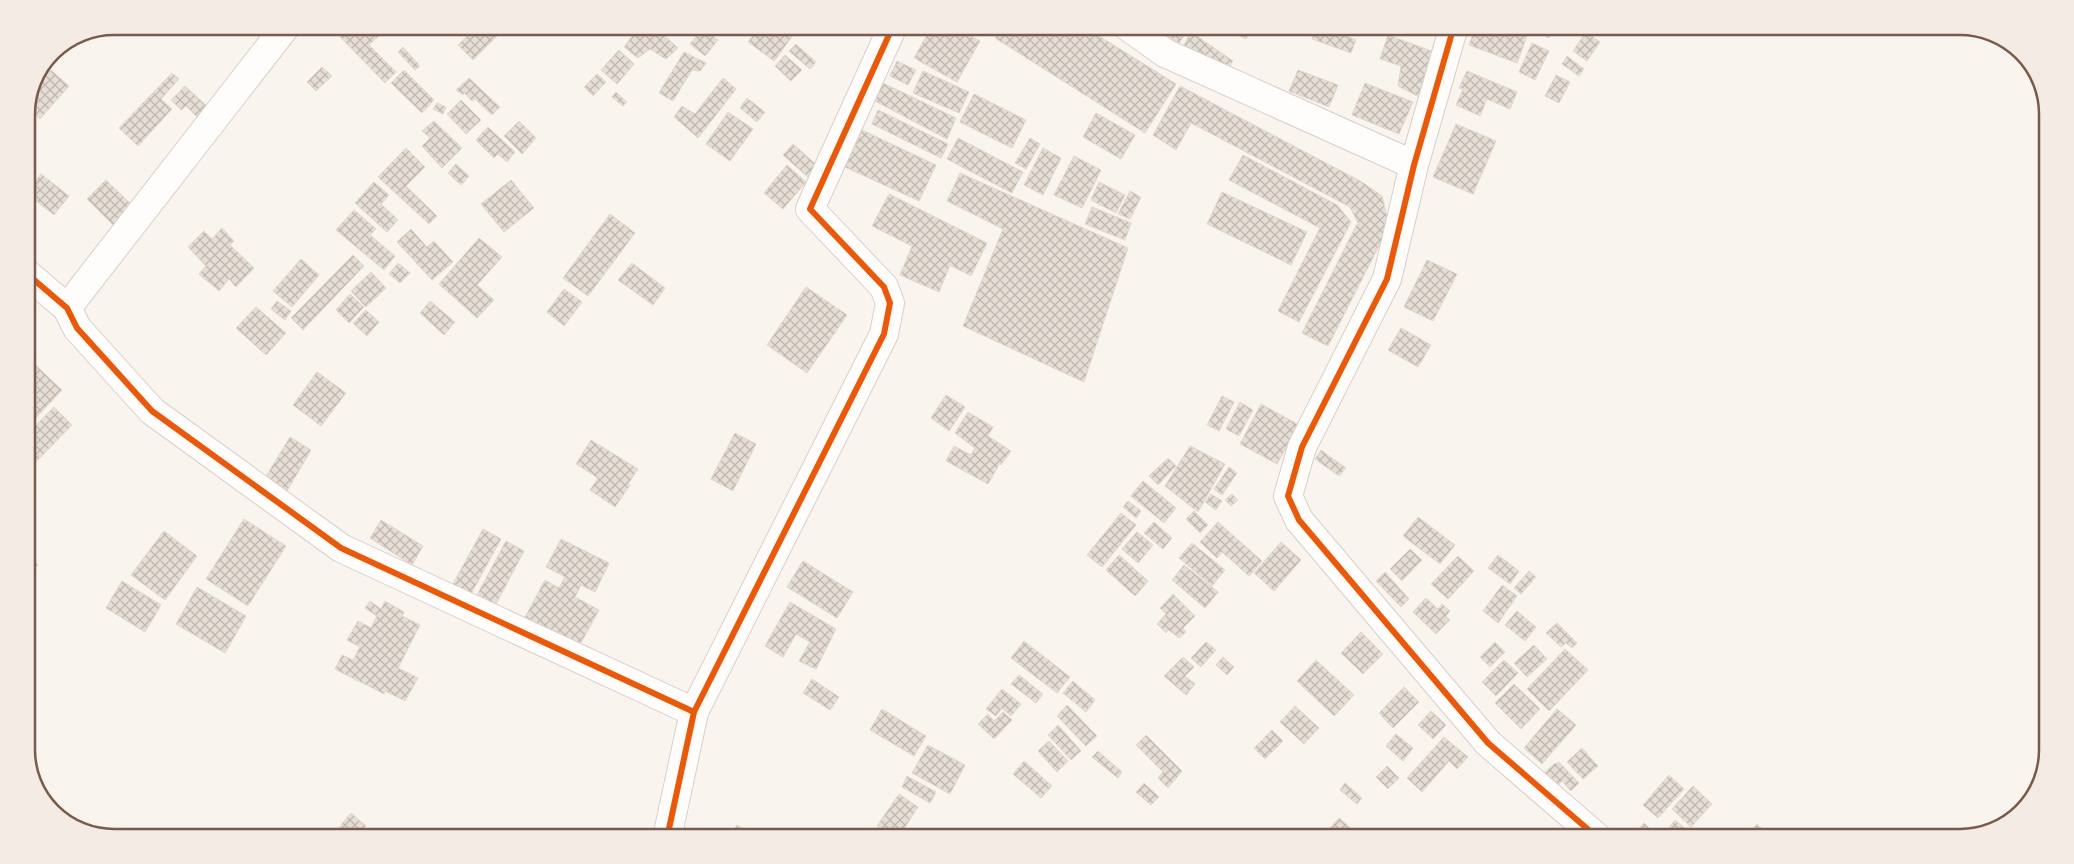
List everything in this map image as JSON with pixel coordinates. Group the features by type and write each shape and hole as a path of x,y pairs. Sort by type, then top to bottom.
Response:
{"street":[{"path":"67,308 279,35"},
{"path":"669,829 694,712 884,334 890,303 884,287 810,209 889,35"},
{"path":"1139,35 1165,54 1414,165"},
{"path":"1451,35 1414,165 1387,279 1302,448 1288,496 1299,520 1488,743 1588,829"},
{"path":"35,281 67,308 77,328 152,411 340,548 694,712"}],"building":[{"path":"342,35 380,35 369,45 396,72 385,83 340,37"},
{"path":"468,35 498,35 473,60 458,45"},
{"path":"633,35 664,35 678,48 666,59 650,49 638,58 624,47"},
{"path":"697,35 712,35 718,40 705,56 690,44"},
{"path":"753,35 793,35 774,61 748,42"},
{"path":"927,35 969,35 980,41 957,82 914,58"},
{"path":"997,35 1097,35 1176,84 1145,133 995,38"},
{"path":"1166,35 1184,35 1179,43"},
{"path":"1189,35 1195,35 1233,61 1227,71 1184,45"},
{"path":"1238,35 1248,35 1246,39"},
{"path":"1313,35 1344,35 1356,40 1351,53 1312,39"},
{"path":"1388,35 1437,53 1425,100 1398,86 1401,66 1380,59"},
{"path":"1473,35 1527,36 1517,63 1469,45"},
{"path":"1584,35 1590,35 1600,42 1587,61 1573,51"},
{"path":"1532,43 1549,51 1535,80 1519,72"},
{"path":"796,44 816,62 810,69 789,51"},
{"path":"403,47 420,66 415,70 398,52"},
{"path":"619,50 634,64 617,84 601,70"},
{"path":"684,52 706,63 700,71 692,70 673,101 659,93"},
{"path":"785,55 802,70 791,81 775,66"},
{"path":"1567,56 1584,69 1579,76 1562,64"},
{"path":"897,61 916,70 908,85 890,76"},
{"path":"322,67 332,76 316,91 307,82"},
{"path":"51,70 69,86 40,119 35,114 35,109 43,79"},
{"path":"404,70 434,100 422,113 391,83"},
{"path":"1298,70 1338,85 1329,107 1289,91"},
{"path":"923,71 969,92 959,113 913,93"},
{"path":"1467,71 1517,92 1510,109 1487,99 1480,116 1456,105 1463,89 1459,88"},
{"path":"172,73 179,79 161,99 172,109 138,146 119,128"},
{"path":"597,74 606,82 593,96 584,87"},
{"path":"1556,75 1570,82 1559,103 1545,96"},
{"path":"469,78 500,107 492,115 475,99 472,101 464,93 463,95 456,90"},
{"path":"723,78 736,89 698,138 674,117 682,106 695,114"},
{"path":"883,83 956,118 947,139 875,101"},
{"path":"1365,83 1413,102 1399,134 1352,115"},
{"path":"185,86 210,109 200,120 186,106 181,110 171,100"},
{"path":"1180,86 1362,182 1382,196 1387,217 1383,238 1328,346 1302,333 1357,224 1359,225 1350,207 1191,123 1176,150 1153,135"},
{"path":"616,92 627,102 623,106 612,97"},
{"path":"974,94 1026,120 1012,148 960,122"},
{"path":"747,98 765,112 757,122 740,108"},
{"path":"461,100 481,120 466,134 447,114"},
{"path":"437,103 446,107 443,114 433,109"},
{"path":"878,110 948,144 941,158 872,124"},
{"path":"728,112 753,129 730,161 706,144"},
{"path":"1096,113 1135,135 1121,159 1083,137"},
{"path":"434,121 462,148 442,168 422,146 430,138 422,131"},
{"path":"519,121 536,138 522,154 504,136"},
{"path":"1456,124 1496,141 1473,194 1433,177"},
{"path":"488,127 515,152 507,162 498,154 494,158 476,140"},
{"path":"862,130 936,165 919,201 845,167"},
{"path":"958,138 1023,172 1012,193 947,159"},
{"path":"1030,138 1040,144 1026,169 1015,163"},
{"path":"793,144 819,167 809,178 783,155"},
{"path":"406,148 425,167 406,186 437,216 429,224 378,177"},
{"path":"1043,148 1061,158 1043,195 1024,185"},
{"path":"1243,155 1337,205 1351,222 1299,322 1278,311 1320,228 1229,180"},
{"path":"1074,156 1101,170 1082,208 1054,195"},
{"path":"456,164 469,176 461,185 448,173"},
{"path":"787,165 806,182 783,209 764,193"},
{"path":"960,173 1128,248 1084,382 963,326 1003,229 947,201"},
{"path":"41,174 69,196 54,215 35,200 35,182"},
{"path":"106,180 133,206 114,226 87,199"},
{"path":"511,180 534,208 504,232 481,204"},
{"path":"374,182 389,195 381,204 398,220 387,232 355,203"},
{"path":"1099,182 1125,195 1116,213 1091,200"},
{"path":"1130,191 1141,197 1130,219 1118,214"},
{"path":"1222,192 1307,232 1291,265 1207,224"},
{"path":"889,194 987,243 971,276 950,265 939,292 900,275 912,246 872,226"},
{"path":"1092,207 1131,223 1125,240 1085,224"},
{"path":"354,210 376,229 370,235 395,256 384,270 336,230"},
{"path":"610,214 635,233 588,296 563,278"},
{"path":"222,228 234,241 230,245 254,268 236,287 229,279 219,291 199,274 206,266 188,247 204,231 212,239"},
{"path":"411,229 427,247 434,241 453,262 432,280 397,242"},
{"path":"479,238 502,257 477,285 494,300 477,318 439,284"},
{"path":"353,255 364,266 303,330 291,318"},
{"path":"301,259 319,275 292,307 273,291"},
{"path":"1427,260 1457,274 1433,321 1404,307"},
{"path":"398,263 410,273 400,283 389,274"},
{"path":"632,263 665,288 653,305 618,280"},
{"path":"371,272 386,288 366,307 351,291"},
{"path":"806,287 847,315 807,373 767,345"},
{"path":"564,289 582,302 564,326 547,312"},
{"path":"350,294 364,307 349,323 336,310"},
{"path":"277,301 291,311 285,320 271,309"},
{"path":"430,301 455,322 444,335 420,313"},
{"path":"256,307 286,333 266,355 236,328"},
{"path":"366,310 379,322 367,336 353,323"},
{"path":"1401,328 1431,345 1418,367 1388,350"},
{"path":"35,365 62,390 35,419"},
{"path":"317,372 346,393 321,426 293,405"},
{"path":"946,395 965,407 949,431 931,418"},
{"path":"1222,396 1234,402 1219,431 1207,425"},
{"path":"1240,402 1253,410 1239,436 1226,429"},
{"path":"1261,404 1299,425 1277,464 1240,444"},
{"path":"54,407 72,425 35,463 35,426"},
{"path":"968,412 993,427 988,436 1011,451 1001,465 1000,463 988,484 946,461 954,446 971,455 975,448 955,433"},
{"path":"735,433 756,444 733,491 711,479"},
{"path":"290,437 311,450 287,491 265,478"},
{"path":"591,440 638,469 615,507 590,490 598,478 576,464"},
{"path":"1190,446 1225,464 1198,512 1165,486"},
{"path":"1321,450 1346,468 1339,476 1315,459"},
{"path":"1168,458 1176,466 1158,485 1149,476"},
{"path":"1229,467 1237,473 1222,495 1214,489"},
{"path":"1143,481 1176,508 1164,523 1131,496"},
{"path":"1211,494 1222,501 1216,510 1205,502"},
{"path":"1232,494 1238,500 1231,506 1225,500"},
{"path":"1128,501 1141,511 1136,518 1123,507"},
{"path":"1194,511 1208,525 1200,533 1186,519"},
{"path":"1121,513 1136,525 1102,567 1087,555"},
{"path":"1418,517 1455,545 1440,564 1403,536"},
{"path":"244,519 286,546 248,606 206,579"},
{"path":"381,520 423,546 412,565 370,538"},
{"path":"1154,522 1172,538 1163,549 1144,533"},
{"path":"1218,522 1262,561 1249,576 1222,552 1217,558 1200,542"},
{"path":"483,529 501,539 471,594 453,584"},
{"path":"164,531 197,556 165,600 131,575"},
{"path":"1137,532 1153,545 1138,563 1122,549"},
{"path":"561,539 609,563 595,592 581,585 575,597 599,610 577,650 523,621 545,580 559,588 565,577 546,567"},
{"path":"506,541 524,551 495,606 477,595"},
{"path":"1281,542 1301,560 1274,591 1254,573"},
{"path":"1192,543 1225,570 1212,586 1179,558"},
{"path":"1410,549 1422,560 1402,581 1390,569"},
{"path":"1119,555 1148,581 1135,596 1106,570"},
{"path":"1498,555 1519,571 1510,584 1488,568"},
{"path":"1458,556 1474,571 1448,599 1431,584"},
{"path":"803,561 853,592 837,618 787,587"},
{"path":"1184,565 1218,592 1205,608 1172,580"},
{"path":"1529,571 1536,577 1521,594 1514,588"},
{"path":"1385,572 1409,599 1401,607 1376,581"},
{"path":"122,581 161,605 145,632 106,608"},
{"path":"1502,585 1517,596 1498,623 1483,611"},
{"path":"197,587 246,616 225,653 176,624"},
{"path":"1173,594 1195,616 1183,628 1186,632 1179,638 1169,630 1166,633 1157,624 1166,614 1160,608"},
{"path":"1426,598 1438,609 1442,604 1450,611 1446,616 1450,620 1436,634 1413,612"},
{"path":"370,601 381,609 385,601 404,612 402,616 420,625 398,668 418,678 405,701 385,691 384,694 360,680 358,681 335,669 342,655 353,660 360,647 347,640 358,621 371,628 377,616 365,608"},
{"path":"790,602 836,629 816,669 799,661 810,642 796,634 783,657 765,646"},
{"path":"1517,611 1536,627 1525,641 1505,625"},
{"path":"1557,623 1577,643 1572,648 1566,643 1561,647 1546,633"},
{"path":"1361,632 1383,654 1363,674 1341,653"},
{"path":"1024,641 1070,677 1057,693 1011,658"},
{"path":"1206,642 1216,650 1201,667 1191,658"},
{"path":"1495,642 1505,652 1490,667 1480,657"},
{"path":"1534,645 1547,659 1527,677 1514,663"},
{"path":"1565,649 1588,670 1549,711 1527,689"},
{"path":"1183,657 1194,667 1185,676 1195,684 1186,695 1164,676"},
{"path":"1223,657 1234,667 1227,675 1216,665"},
{"path":"1316,660 1354,695 1334,716 1297,681"},
{"path":"1504,660 1518,673 1496,696 1482,682"},
{"path":"1019,675 1043,694 1036,703 1011,684"},
{"path":"812,679 839,697 830,710 803,693"},
{"path":"1073,681 1095,700 1086,712 1063,693"},
{"path":"1514,684 1540,709 1521,729 1495,703"},
{"path":"1404,687 1419,702 1393,728 1379,713"},
{"path":"1002,689 1021,704 1011,716 1002,708 996,716 986,709"},
{"path":"1067,705 1097,736 1086,746 1057,716"},
{"path":"1295,706 1319,728 1304,744 1280,722"},
{"path":"882,709 926,736 914,756 870,730"},
{"path":"1557,709 1576,725 1542,764 1524,748"},
{"path":"1431,711 1446,725 1433,739 1418,725"},
{"path":"1003,712 1012,720 994,739 978,724 988,714 994,721"},
{"path":"1058,725 1081,751 1071,760 1048,735"},
{"path":"1272,730 1283,741 1265,759 1254,748"},
{"path":"1396,734 1413,748 1403,761 1386,746"},
{"path":"1146,735 1182,771 1168,788 1158,778 1163,772 1136,745"},
{"path":"1444,737 1468,757 1457,769 1449,761 1422,792 1407,778"},
{"path":"1049,741 1068,761 1057,772 1038,751"},
{"path":"928,745 965,765 950,794 912,773"},
{"path":"1582,748 1598,766 1583,779 1567,762"},
{"path":"1098,751 1122,772 1118,778 1092,757"},
{"path":"1024,761 1052,786 1041,798 1013,774"},
{"path":"1559,762 1579,783 1571,791 1562,781 1554,789 1542,775 1555,763"},
{"path":"1387,766 1399,778 1388,789 1376,777"},
{"path":"1669,775 1684,789 1658,818 1643,805"},
{"path":"907,776 936,792 930,803 902,787"},
{"path":"1144,783 1159,797 1151,805 1136,792"},
{"path":"1345,783 1362,798 1357,804 1340,790"},
{"path":"1693,786 1712,804 1691,827 1672,809"},
{"path":"899,794 918,807 904,829 881,829 877,826"},
{"path":"351,813 366,826 364,829 338,829"},
{"path":"1339,818 1352,829 1331,829"},
{"path":"1675,820 1686,829 1668,829"},
{"path":"1644,823 1650,829 1638,829"},
{"path":"1757,824 1762,829 1752,829"},
{"path":"737,825 744,829 735,829"}],"cycle path":[{"path":"669,829 694,712 884,334 890,303 884,287 810,209 889,35"},
{"path":"1451,35 1414,165 1387,279 1302,447 1288,496 1299,520 1488,743 1588,829"},
{"path":"35,281 67,308 77,328 152,411 341,548 694,712"}]}
